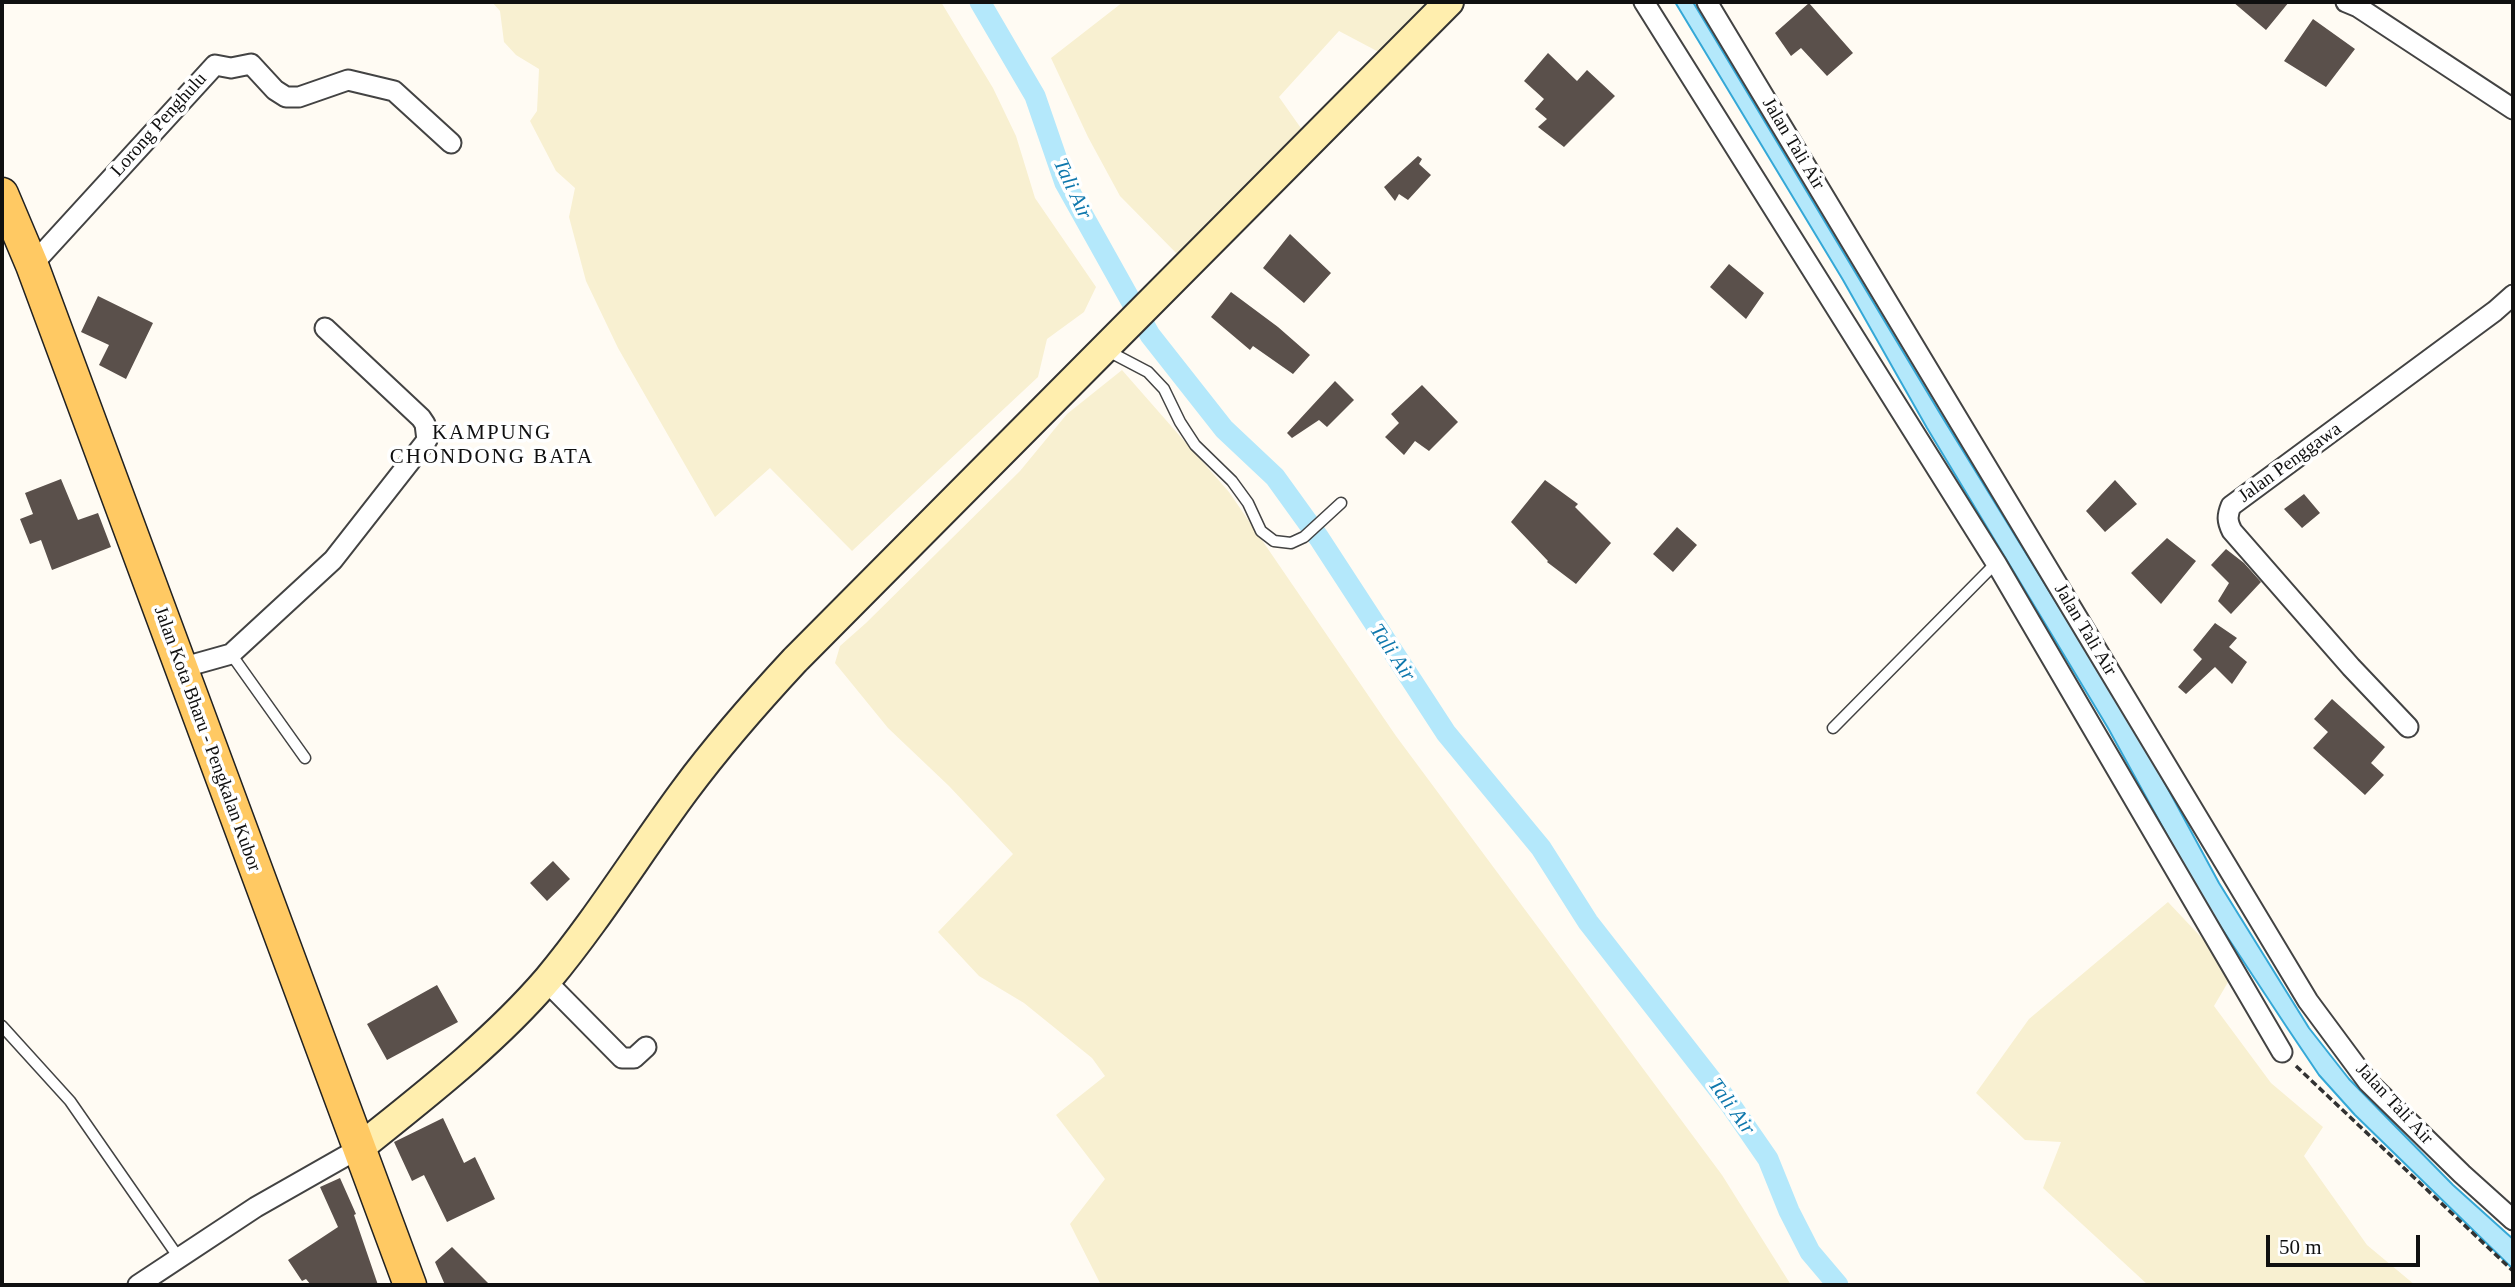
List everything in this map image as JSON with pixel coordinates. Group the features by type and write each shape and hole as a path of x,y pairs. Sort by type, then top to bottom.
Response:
{"main road":[{"name":"Jalan Kota Bharu - Pengkalan Kubor","path":"2,194 32,265 410,1285"}],"street":[{"path":"138,1285 256,1207 358,1149 479,1047 546,981 584,934 685,790 746,713 795,660 1161,295 1448,2"},
{"path":"1644,2 1996,563 2282,1052"},
{"name":"Jalan Tali Air","path":"1707,2 2308,1001 2368,1082 2513,1220"},
{"path":"2346,2 2513,109"},
{"name":"Lorong Penghulu","path":"32,265 215,65 231,68 251,64 275,90 286,97 299,97 348,80 394,91 451,143"},
{"name":"Jalan Penggawa","path":"2408,727 2351,667 2232,531 2227,521 2228,513 2231,506 2513,295"},
{"path":"181,668 232,654 336,558 427,440 425,424 421,418 325,328"},
{"path":"546,981 622,1058 634,1058 646,1047"}],"lane":[{"path":"1104,349 1148,372 1164,389 1195,445 1232,481 1248,503 1261,531 1274,541 1291,543 1304,537 1341,503"},
{"path":"1833,728 1996,563"},
{"path":"232,654 305,758"},
{"path":"2,1026 70,1101 179,1258"}],"path":[{"path":"2282,1052 2513,1271"}],"shaded area":[{"path":"492,2 941,2 993,88 1016,136 1035,198 1096,287 1084,312 1047,339 1038,377 852,551 770,468 715,517 618,348 586,281 569,217 575,188 556,171 530,121 537,111 539,69 516,55 504,42 500,11"},
{"path":"1123,2 1448,2 1392,59 1339,31 1279,97 1310,141 1181,258 1120,196 1088,137 1051,58"},
{"path":"1122,370 1229,492 1396,736 1722,1175 1791,1285 1101,1285 1070,1224 1105,1179 1056,1115 1105,1076 1092,1058 1024,1003 979,976 938,932 1013,854 949,786 888,728 835,663 840,646 1020,471 1067,414"},
{"path":"2168,902 2234,972 2214,1006 2271,1083 2323,1127 2304,1156 2367,1245 2415,1285 2148,1285 2043,1188 2061,1142 2025,1140 1976,1093 2029,1019"}],"water":[{"path":"1675,2 1693,2 1941,415 2147,750 2219,883 2309,1028 2349,1079 2453,1185 2513,1239 2513,1269 2355,1115 2319,1075 2286,1026 2201,897 2108,728"}],"building":[{"path":"2233,2 2289,2 2266,30"},
{"path":"1809,3 1853,53 1827,76 1801,48 1791,56 1775,33"},
{"path":"2313,19 2355,49 2326,87 2284,61"},
{"path":"1548,53 1577,81 1587,70 1615,96 1564,147 1538,127 1547,119 1535,109 1544,99 1524,81"},
{"path":"1418,156 1422,159 1419,164 1431,175 1408,200 1399,194 1395,201 1384,187"},
{"path":"1290,234 1331,273 1304,303 1263,268"},
{"path":"1729,264 1764,293 1746,319 1710,287"},
{"path":"1231,292 1310,355 1293,374 1253,346 1250,350 1211,317"},
{"path":"98,296 153,323 126,379 99,365 109,345 81,332"},
{"path":"1335,381 1354,400 1327,427 1319,420 1292,438 1287,433"},
{"path":"1422,385 1458,422 1429,451 1415,441 1404,455 1385,437 1399,423 1391,414"},
{"path":"61,479 78,520 98,513 111,547 52,570 41,540 30,544 20,519 33,514 25,493"},
{"path":"1545,480 1578,504 1575,507 1611,543 1576,584 1547,562 1511,522"},
{"path":"2115,480 2137,504 2105,532 2086,511"},
{"path":"2304,494 2320,513 2302,528 2284,509"},
{"path":"1677,527 1697,545 1673,572 1653,554"},
{"path":"2167,538 2196,561 2161,604 2131,573"},
{"path":"2226,549 2244,563 2261,582 2231,614 2218,601 2229,583 2211,565"},
{"path":"2215,623 2237,638 2229,647 2247,662 2232,684 2215,667 2186,694 2178,687 2202,659 2193,650"},
{"path":"2332,699 2385,747 2371,763 2384,775 2365,795 2313,748 2328,732 2314,719"},
{"path":"553,861 570,879 547,901 530,883"},
{"path":"437,985 458,1022 387,1060 367,1024"},
{"path":"443,1118 464,1163 475,1157 495,1199 447,1222 424,1175 412,1181 394,1142"},
{"path":"340,1178 356,1214 354,1215 378,1285 311,1285 306,1279 302,1281 288,1260 338,1227 320,1187"},
{"path":"452,1247 490,1285 445,1285 435,1262"}],"waterway":[{"name":"Tali Air","path":"980,2 1035,96 1065,183 1150,335 1224,429 1275,477 1319,538 1446,733 1541,848 1588,922 1730,1104 1768,1159 1789,1211 1810,1252 1838,1285"}],"district":[{"name":"KAMPUNG CHONDONG BATA","path":"492,445"}]}
